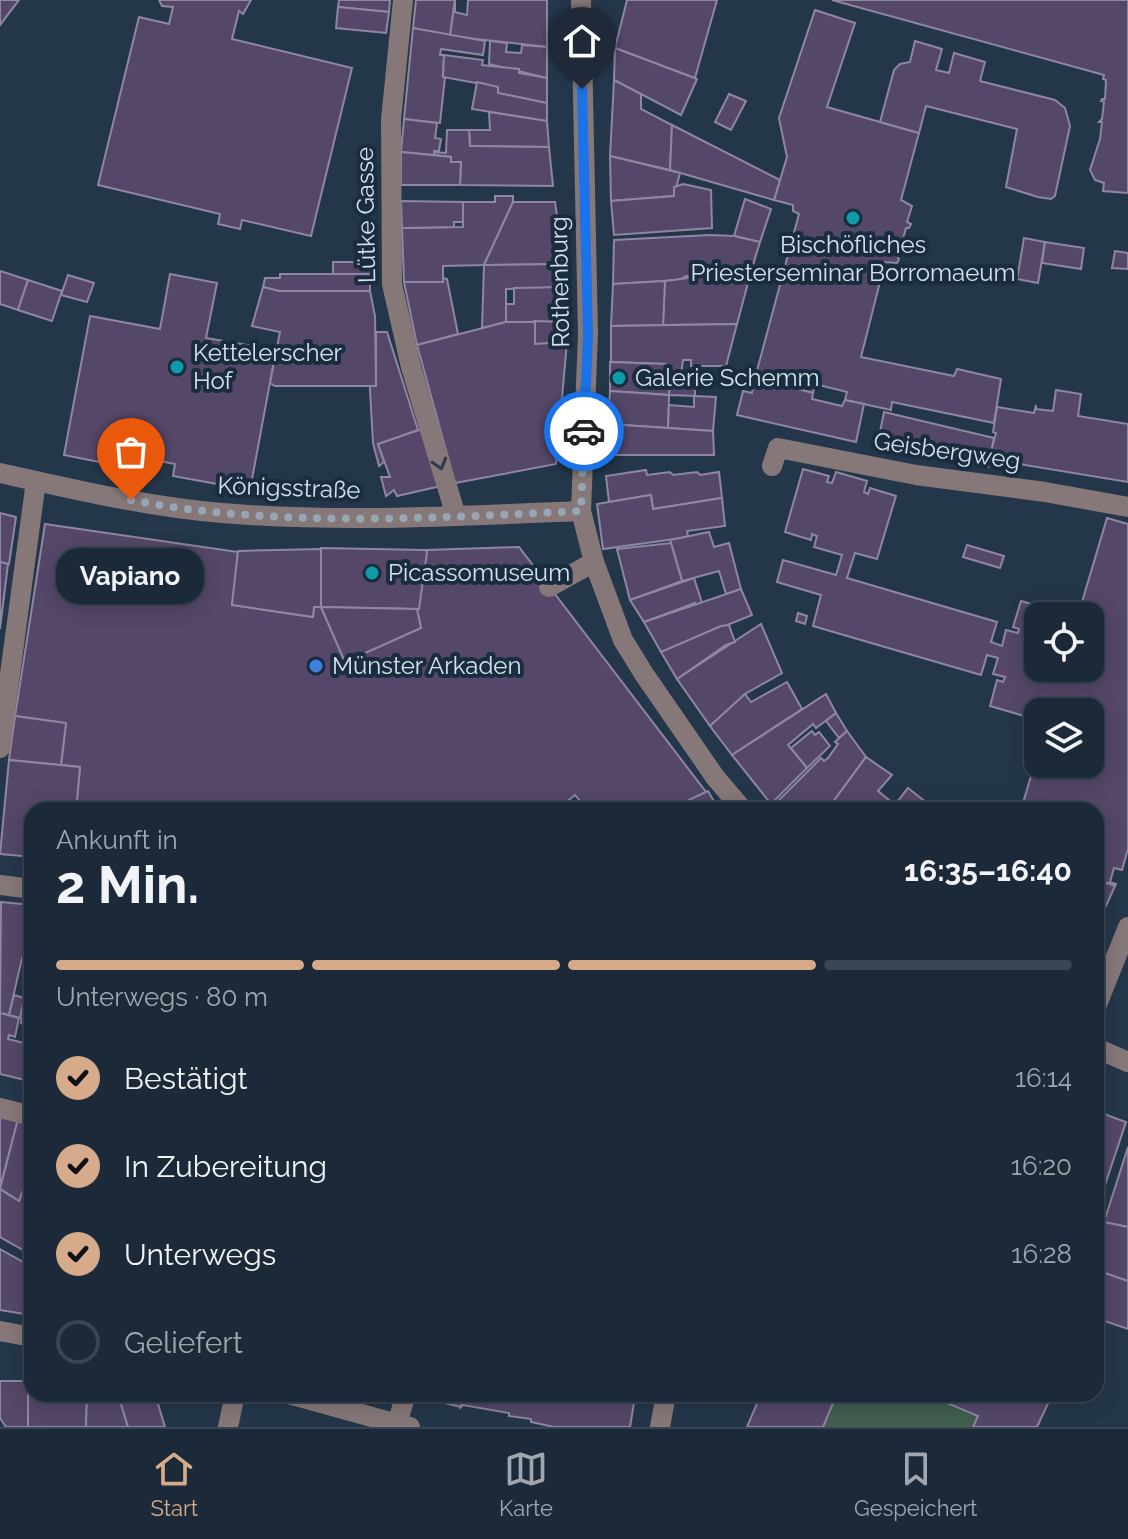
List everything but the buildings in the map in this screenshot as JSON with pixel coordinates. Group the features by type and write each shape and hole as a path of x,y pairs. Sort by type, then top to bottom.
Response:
{"street":[{"name":"Lütke Gasse","path":"403,0 391,120 392,284 411,367 456,516"},
{"name":"Rothenburg","path":"581,0 588,334 581,511 594,562 623,640 715,777 736,802"},
{"name":"Geisbergweg","path":"772,466 778,448 916,475 1045,492 1128,507"},
{"name":"Königsstraße","path":"0,473 157,505 220,513 382,517 581,511"},
{"path":"0,748 36,481"},
{"path":"549,587 594,562"},
{"path":"0,885 24,888"},
{"path":"1104,987 1128,927"},
{"path":"1104,1052 1128,1062"},
{"path":"0,1108 24,1114"},
{"path":"0,1331 24,1336"},
{"path":"228,1427 233,1402"},
{"path":"318,1402 404,1426 406,1402"},
{"path":"660,1427 665,1402"}],"green space":[{"path":"834,1402 945,1402 978,1416 973,1427 823,1427"}],"way so far":[{"path":"131,500 252,515 407,517 581,511 584,431"}],"place":[{"name":"Bischöfliches Priesterseminar Borromaeum","path":"853,218"},
{"name":"Kettelerscher Hof","path":"177,367"},
{"name":"Galerie Schemm","path":"619,378"},
{"name":"Vapiano","path":"131,500"},
{"name":"Picassomuseum","path":"372,573"},
{"name":"Münster Arkaden","path":"316,666"}],"route":[{"path":"582,89 588,334 584,431"}]}
